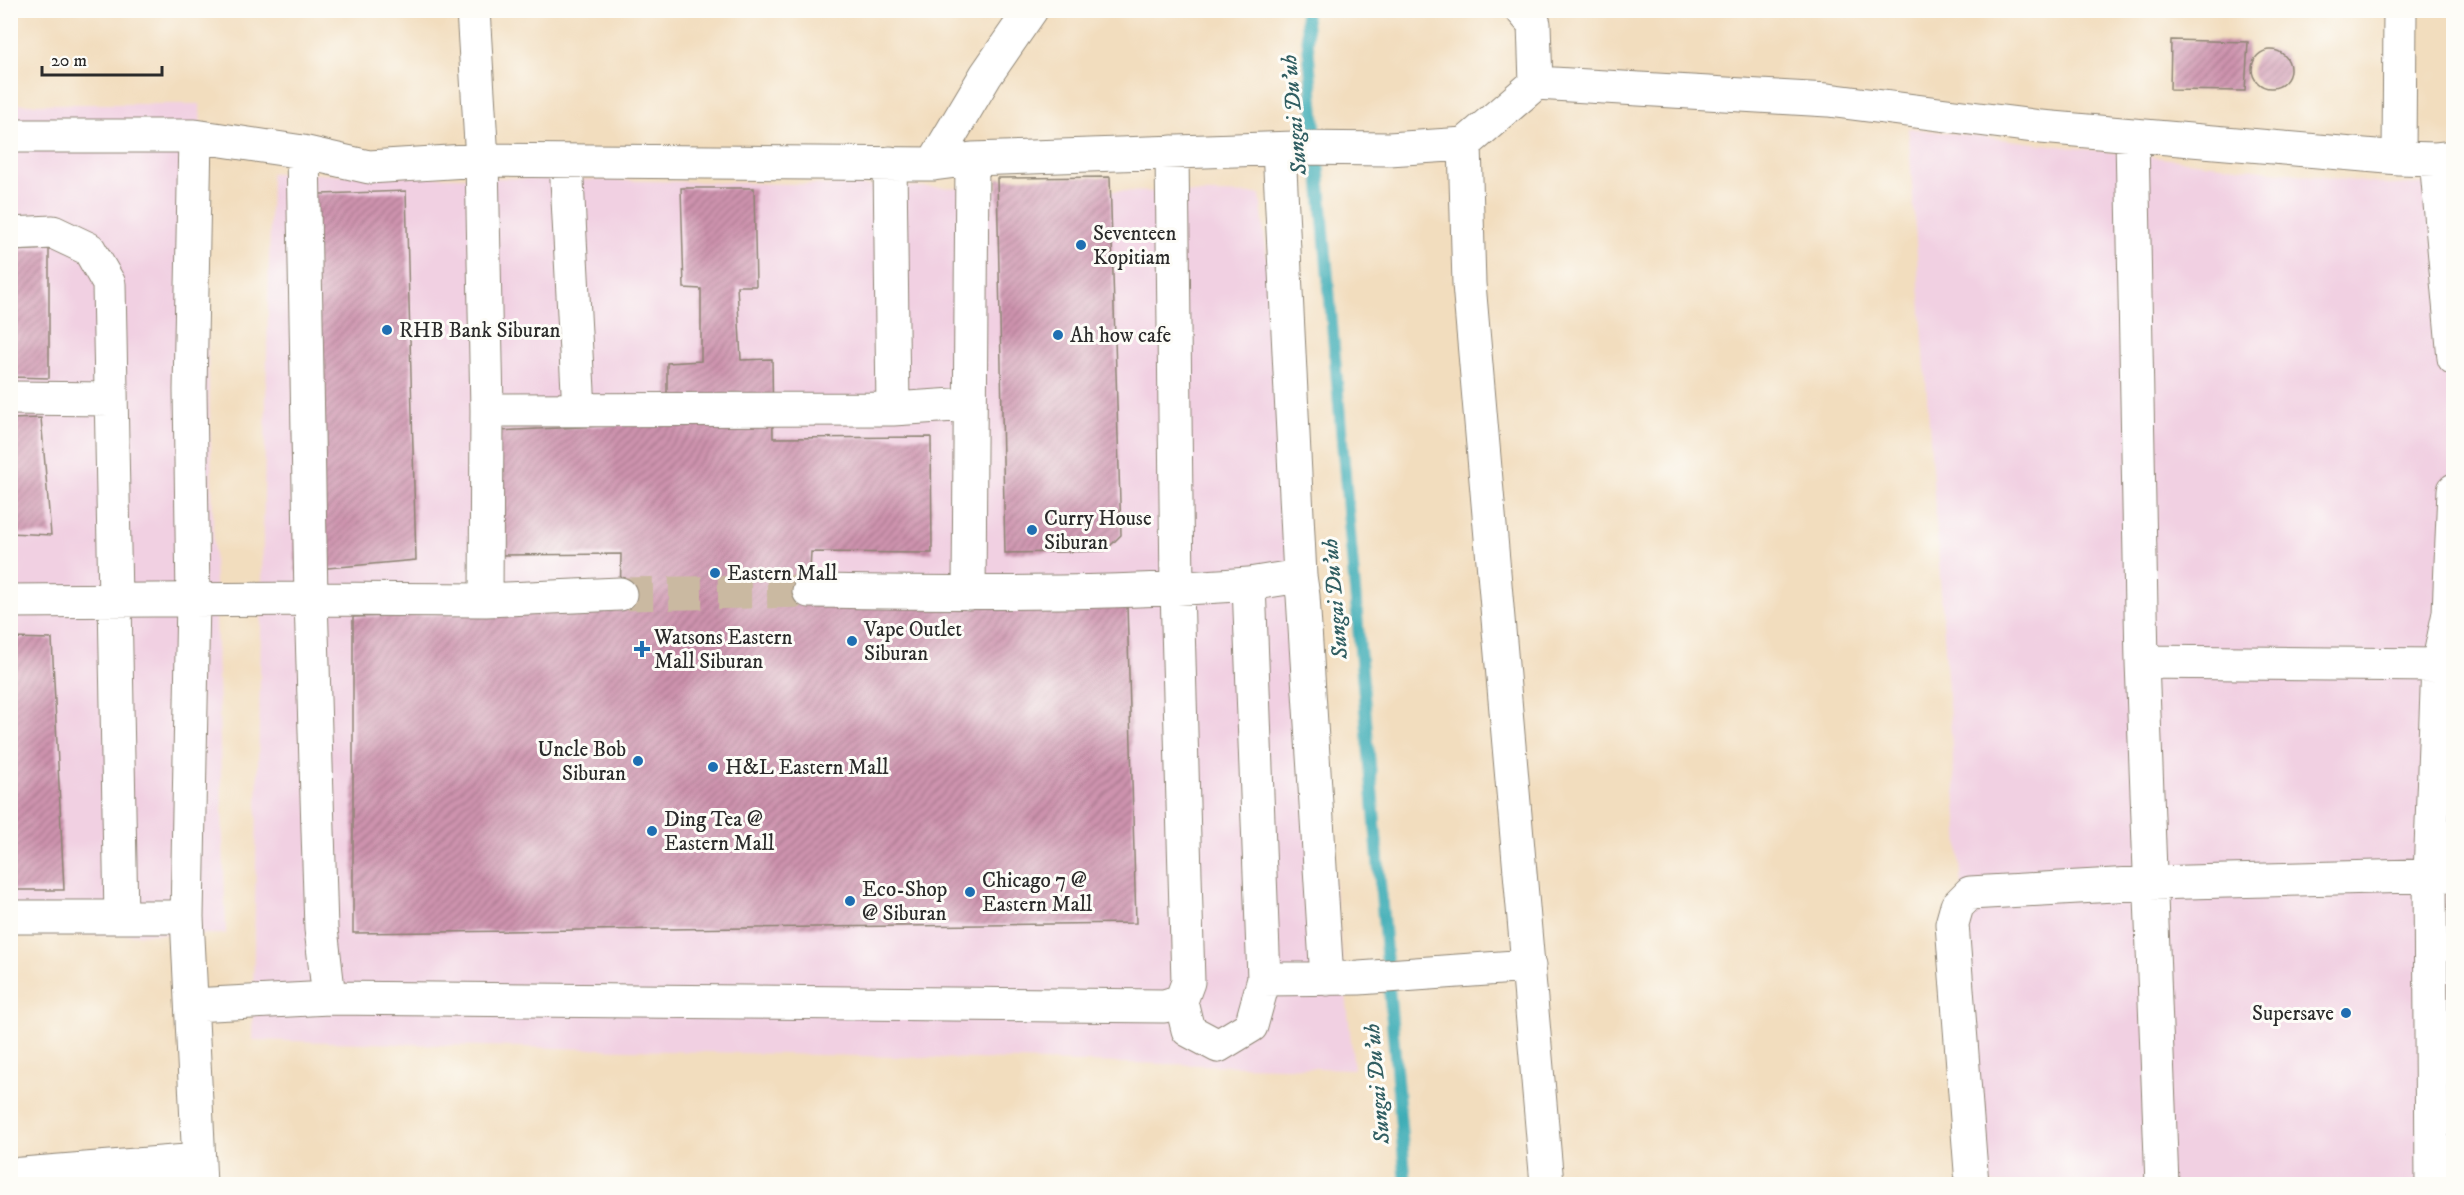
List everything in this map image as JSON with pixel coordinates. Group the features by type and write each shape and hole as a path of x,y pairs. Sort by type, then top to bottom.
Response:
{"street":[{"path":"473,10 482,160 487,410 486,600"},
{"path":"933,164 986,75 1031,10"},
{"path":"1522,10 1534,24 1536,83"},
{"path":"2399,158 2400,10"},
{"path":"10,136 195,136 303,152 369,167 482,160 933,164 972,159 1287,148 1389,149 1465,144 1536,83 1828,100 2132,136 2399,158 2445,158 2454,358"},
{"path":"10,1175 200,1172 187,917 193,598 190,390 195,136"},
{"path":"2132,136 2142,662 2162,1185"},
{"path":"1465,144 1469,284 1547,1185"},
{"path":"1287,148 1300,576 1343,979"},
{"path":"303,152 311,598 321,929 329,998"},
{"path":"1172,152 1177,589 1188,982 1181,1001 1188,1030 1218,1046 1251,1026 1264,979 1249,584"},
{"path":"969,593 972,159"},
{"path":"566,161 579,410"},
{"path":"890,163 893,409"},
{"path":"10,234 53,232 89,249 109,284 121,917"},
{"path":"10,398 111,399"},
{"path":"487,410 893,409 970,404"},
{"path":"2432,1185 2442,875 2438,664 2451,613 2454,490"},
{"path":"809,591 969,593 1177,589 1249,584 1300,576"},
{"path":"10,601 193,598 486,600 620,594"},
{"path":"2142,662 2438,664"},
{"path":"1972,1185 1952,924 1956,906 1970,893 2150,883 2442,875"},
{"path":"10,917 187,917"},
{"path":"1264,979 1343,979 1529,966"},
{"path":"192,1005 329,998 1164,1006 1181,1001"}],"shaded area":[{"path":"10,104 200,104 226,934 11,935"},
{"path":"1908,128 2390,185 2453,182 2453,1184 1983,1184"},
{"path":"271,173 1260,194 1354,1069 252,1040"}],"building":[{"path":"2171,40 2248,42 2245,91 2170,90"},
{"path":"2271,50 2284,56 2290,69 2284,82 2271,88 2258,82 2252,69 2258,56"},
{"path":"1110,177 1121,535 1105,551 1005,553 997,178"},
{"name":"Eastern Mall","path":"681,188 754,188 756,286 737,286 741,360 772,359 773,438 931,437 932,553 811,552 809,591 1127,604 1136,923 353,933 353,617 620,610 621,554 499,555 498,431 667,423 667,363 701,361 701,289 684,288"},
{"path":"406,191 416,560 295,571 293,195"},
{"path":"49,249 49,378 10,377 10,251"},
{"path":"41,418 51,535 10,533 10,419"},
{"path":"10,638 52,639 64,890 10,890"}],"waterway":[{"name":"Sungai Du'uh","path":"1305,10 1406,1184"}],"tunnel":[{"path":"620,594 809,591"}],"place":[{"name":"Seventeen Kopitiam","path":"1081,245"},
{"name":"RHB Bank Siburan","path":"387,330"},
{"name":"Ah how cafe","path":"1058,335"},
{"name":"Curry House Siburan","path":"1032,530"},
{"name":"Eastern Mall","path":"715,573"},
{"name":"Vape Outlet Siburan","path":"852,641"},
{"name":"Watsons Eastern Mall Siburan","path":"642,649"},
{"name":"Uncle Bob Siburan","path":"638,761"},
{"name":"H&L Eastern Mall","path":"713,767"},
{"name":"Ding Tea @ Eastern Mall","path":"652,831"},
{"name":"Chicago 7 @ Eastern Mall","path":"970,892"},
{"name":"Eco-Shop @ Siburan","path":"850,901"},
{"name":"Supersave","path":"2346,1013"}]}
